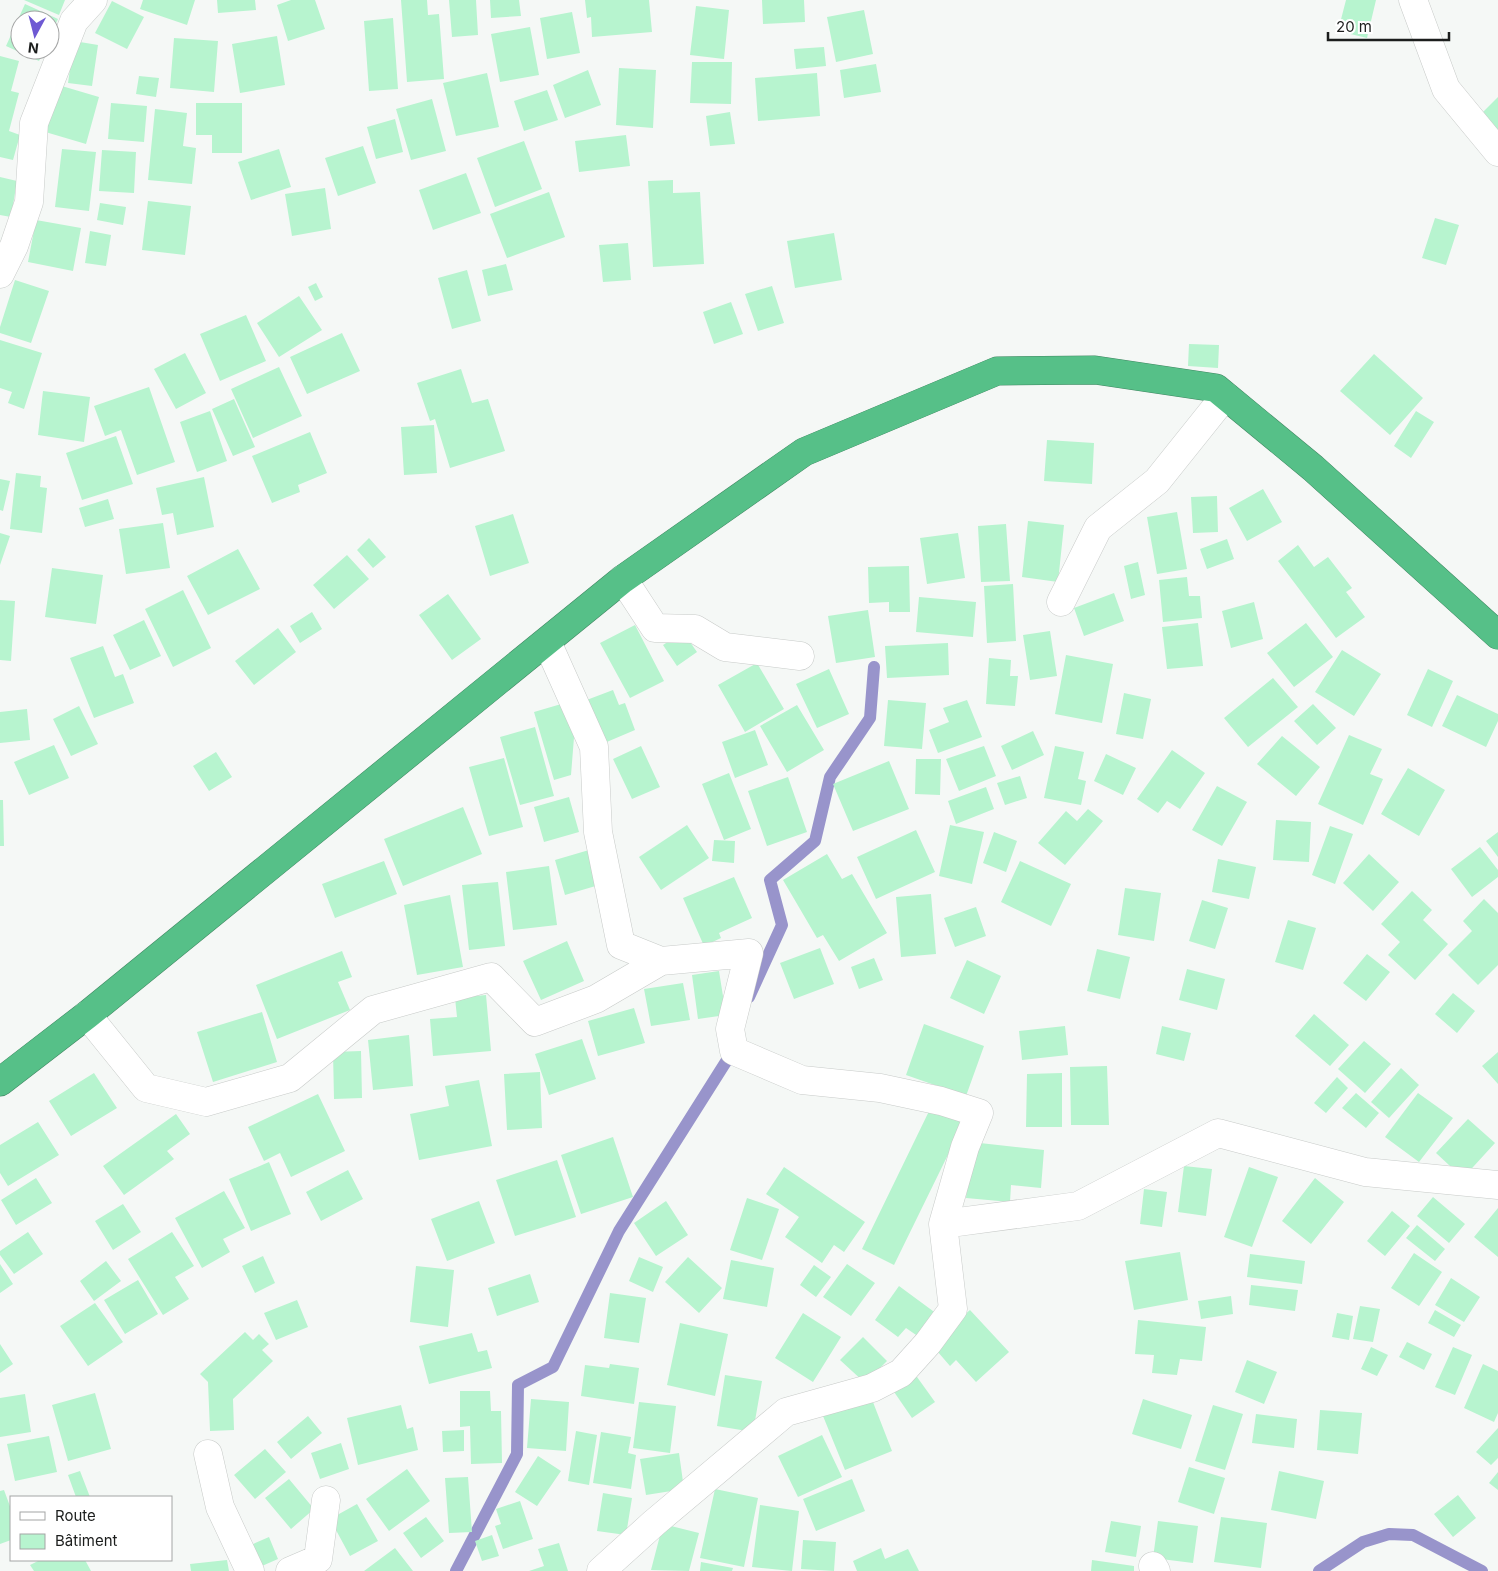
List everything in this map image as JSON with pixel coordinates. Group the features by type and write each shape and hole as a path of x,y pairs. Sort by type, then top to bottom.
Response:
{"highway":[{"path":"0,1082 87,1015 623,579 804,452 996,371 1095,370 1216,388 1313,468 1498,635"}],"street":[{"path":"0,274 14,246 29,202 34,123 74,21 93,0"},
{"path":"1413,0 1446,89 1498,152"},
{"path":"1061,602 1098,528 1157,481 1225,396"},
{"path":"623,579 655,628 695,629 725,647 800,656"},
{"path":"547,642 594,747 598,832 620,945 661,961"},
{"path":"87,1015 146,1088 206,1102 290,1078 373,1010 491,977 535,1022 596,999 661,961 750,953 730,1029 734,1051 802,1080 880,1088 941,1100 979,1113 965,1147 943,1224 953,1309 928,1343 901,1373 872,1388 786,1412 601,1571"},
{"path":"943,1224 1078,1206 1218,1133 1365,1172 1498,1185"},
{"path":"208,1454 220,1507 250,1571"},
{"path":"290,1571 318,1559 326,1500"}],"building":[{"path":"24,0 65,0 60,12 60,10 47,10"},
{"path":"143,0 195,0 187,25 140,9"},
{"path":"217,0 255,0 256,10 218,13"},
{"path":"291,0 315,0 325,29 288,41 277,5"},
{"path":"401,0 427,0 428,15 439,14 444,79 407,82"},
{"path":"449,0 476,0 478,35 452,37"},
{"path":"490,0 519,0 521,16 491,18"},
{"path":"585,0 649,0 652,32 592,37 591,17 587,18"},
{"path":"762,0 804,0 805,22 763,24"},
{"path":"1346,0 1376,0 1367,38 1338,31"},
{"path":"112,1 144,17 127,49 95,33"},
{"path":"25,4 38,10 22,10"},
{"path":"696,6 729,10 724,59 690,55"},
{"path":"864,10 873,54 836,62 827,17"},
{"path":"572,12 580,53 547,59 540,18"},
{"path":"393,18 398,89 369,91 364,21"},
{"path":"530,27 539,75 500,82 491,34"},
{"path":"277,36 285,85 240,93 232,44"},
{"path":"10,37 10,48 6,46"},
{"path":"174,38 218,41 214,92 170,88"},
{"path":"74,41 98,45 92,86 68,83"},
{"path":"824,47 826,66 796,69 794,49"},
{"path":"0,56 19,61 11,91 19,93 9,131 20,135 13,160 0,157"},
{"path":"692,62 732,62 731,104 690,103"},
{"path":"876,64 881,92 844,98 840,70"},
{"path":"619,68 656,70 653,128 616,125"},
{"path":"588,70 601,105 565,118 553,85"},
{"path":"487,73 499,127 456,136 443,83"},
{"path":"817,73 820,116 758,121 755,78"},
{"path":"139,76 159,78 156,97 136,94"},
{"path":"55,84 99,97 86,144 42,131"},
{"path":"547,90 558,120 524,131 514,101"},
{"path":"1498,97 1498,130 1481,114"},
{"path":"432,99 446,151 411,160 396,109"},
{"path":"111,103 147,106 144,142 108,139"},
{"path":"196,103 242,103 242,153 212,153 212,135 196,135"},
{"path":"155,109 187,113 183,146 196,148 192,184 148,180"},
{"path":"730,112 735,144 710,146 706,116"},
{"path":"395,119 403,152 376,159 367,127"},
{"path":"626,135 630,166 579,172 575,141"},
{"path":"524,141 542,189 495,207 477,158"},
{"path":"363,146 376,183 338,196 325,158"},
{"path":"62,149 96,152 89,211 55,207"},
{"path":"279,149 291,187 251,200 238,162"},
{"path":"102,150 136,152 134,193 99,191"},
{"path":"466,173 481,213 433,230 419,190"},
{"path":"0,177 17,181 11,217 0,215"},
{"path":"673,180 673,193 700,192 704,264 653,267 648,181"},
{"path":"325,188 331,229 292,236 285,194"},
{"path":"549,192 565,237 507,258 490,214"},
{"path":"148,201 191,206 185,255 142,250"},
{"path":"100,203 126,207 123,225 97,220"},
{"path":"1435,218 1459,225 1446,265 1422,258"},
{"path":"36,220 81,228 73,271 28,262"},
{"path":"90,231 111,235 106,266 85,263"},
{"path":"834,233 842,280 795,288 787,241"},
{"path":"628,243 631,280 603,282 599,245"},
{"path":"506,264 513,290 488,296 482,270"},
{"path":"467,270 481,321 452,329 438,278"},
{"path":"15,280 49,291 31,343 0,333 0,327"},
{"path":"316,283 323,297 315,301 308,287"},
{"path":"772,286 784,323 758,331 745,294"},
{"path":"299,296 322,330 279,357 257,323"},
{"path":"731,302 743,334 714,344 703,312"},
{"path":"246,315 266,361 220,381 200,334"},
{"path":"342,333 360,371 307,394 290,357"},
{"path":"0,340 42,353 24,409 8,403 12,392 0,388"},
{"path":"1189,344 1219,345 1218,368 1188,366"},
{"path":"185,353 206,393 176,409 154,369"},
{"path":"1374,354 1423,398 1390,435 1340,391"},
{"path":"279,367 302,416 253,438 231,389"},
{"path":"461,369 472,403 488,399 505,451 450,468 435,419 430,421 417,383"},
{"path":"149,387 175,462 137,475 121,430 105,436 94,406"},
{"path":"43,391 90,397 84,442 38,435"},
{"path":"234,399 255,447 233,456 212,409"},
{"path":"210,411 227,461 197,472 180,422"},
{"path":"1416,411 1434,422 1411,458 1394,446"},
{"path":"434,425 437,473 404,475 401,427"},
{"path":"310,432 327,473 298,485 300,492 272,503 252,456"},
{"path":"116,436 133,484 82,500 66,453"},
{"path":"1047,440 1094,443 1092,484 1044,481"},
{"path":"16,473 41,476 40,487 47,488 42,533 10,529"},
{"path":"204,477 214,527 177,535 173,513 162,515 156,488"},
{"path":"0,479 10,481 3,511 0,510"},
{"path":"1263,489 1282,522 1247,541 1229,508"},
{"path":"1217,496 1218,532 1193,533 1191,497"},
{"path":"108,499 114,519 85,527 79,508"},
{"path":"1177,512 1187,569 1157,574 1147,517"},
{"path":"513,514 529,563 490,576 475,526"},
{"path":"1028,521 1064,525 1058,582 1022,577"},
{"path":"163,523 170,568 126,574 119,529"},
{"path":"1006,524 1010,581 981,582 978,526"},
{"path":"0,533 10,536 0,565"},
{"path":"958,533 965,578 927,584 920,538"},
{"path":"369,538 386,557 373,568 357,550"},
{"path":"1227,539 1234,559 1207,569 1200,549"},
{"path":"1298,545 1314,567 1328,557 1352,588 1346,592 1365,617 1336,638 1278,561"},
{"path":"238,549 260,589 208,615 187,576"},
{"path":"347,555 369,579 334,609 313,585"},
{"path":"1138,562 1145,595 1131,599 1124,566"},
{"path":"909,566 910,612 889,612 889,602 869,603 868,567"},
{"path":"52,568 103,575 96,624 45,617"},
{"path":"1187,577 1189,596 1200,596 1202,618 1163,622 1159,580"},
{"path":"1013,584 1016,641 987,643 984,586"},
{"path":"183,590 211,648 173,667 145,609"},
{"path":"1114,593 1124,621 1084,636 1074,608"},
{"path":"448,594 481,639 452,660 419,615"},
{"path":"919,597 976,602 973,637 916,632"},
{"path":"0,600 15,601 11,661 0,660"},
{"path":"1254,602 1263,639 1231,648 1222,611"},
{"path":"868,610 875,657 836,663 828,616"},
{"path":"312,612 322,629 300,643 290,626"},
{"path":"144,620 161,656 130,670 113,635"},
{"path":"1198,623 1203,666 1167,669 1162,627"},
{"path":"1306,623 1333,657 1294,687 1267,653"},
{"path":"635,625 664,681 630,698 600,643"},
{"path":"278,628 296,652 254,685 235,661"},
{"path":"1050,631 1057,676 1030,680 1023,635"},
{"path":"683,632 697,652 677,666 663,645"},
{"path":"948,643 949,675 887,678 885,646"},
{"path":"103,646 115,677 123,674 134,703 94,718 70,658"},
{"path":"1342,650 1381,674 1354,716 1315,692"},
{"path":"1066,655 1113,664 1102,723 1055,714"},
{"path":"989,658 1011,660 1010,676 1018,676 1015,706 986,704"},
{"path":"757,663 784,709 745,732 718,685"},
{"path":"829,669 849,714 817,728 796,684"},
{"path":"1428,669 1453,681 1432,727 1407,715"},
{"path":"1273,678 1298,707 1248,747 1224,718"},
{"path":"613,690 619,705 625,703 635,730 602,744 584,701"},
{"path":"1124,693 1151,699 1143,739 1116,734"},
{"path":"1457,695 1498,714 1498,721 1486,747 1442,726"},
{"path":"888,700 926,703 922,749 884,746"},
{"path":"967,700 982,737 938,753 929,730 949,722 943,708"},
{"path":"568,702 575,725 571,775 554,780 534,712"},
{"path":"1313,704 1336,728 1317,745 1294,721"},
{"path":"797,705 824,750 787,772 760,726"},
{"path":"79,706 98,744 71,756 53,719"},
{"path":"27,709 30,740 0,743 0,712"},
{"path":"535,727 554,796 520,805 500,737"},
{"path":"755,730 768,765 735,778 722,742"},
{"path":"1033,731 1044,755 1012,770 1001,746"},
{"path":"1349,735 1382,749 1370,774 1383,779 1363,825 1318,804"},
{"path":"1282,736 1320,767 1296,796 1257,764"},
{"path":"54,745 69,778 29,795 14,762"},
{"path":"641,746 660,787 632,799 613,759"},
{"path":"984,746 996,776 959,791 946,759"},
{"path":"1055,746 1084,752 1078,779 1086,781 1081,805 1044,798"},
{"path":"1172,750 1205,773 1180,809 1167,801 1158,813 1137,799"},
{"path":"216,752 232,777 209,791 193,766"},
{"path":"1106,754 1136,768 1123,795 1094,781"},
{"path":"504,758 523,827 489,836 469,767"},
{"path":"916,759 941,759 940,795 915,794"},
{"path":"889,761 909,809 853,831 833,784"},
{"path":"1408,768 1445,790 1419,836 1381,814"},
{"path":"729,773 751,829 724,840 702,784"},
{"path":"1020,776 1027,798 1005,805 997,783"},
{"path":"788,777 807,832 767,846 748,791"},
{"path":"1217,786 1247,802 1222,846 1192,830"},
{"path":"986,787 994,809 956,824 948,801"},
{"path":"569,797 579,832 544,842 534,807"},
{"path":"0,800 3,800 4,846 0,846"},
{"path":"463,807 482,854 403,886 384,839"},
{"path":"1088,809 1103,821 1065,865 1038,843 1066,811 1077,821"},
{"path":"1276,820 1311,822 1309,862 1273,860"},
{"path":"687,825 709,858 661,890 639,857"},
{"path":"950,825 984,832 972,884 939,876"},
{"path":"1330,826 1353,834 1335,884 1312,875"},
{"path":"916,830 935,872 876,899 857,857"},
{"path":"994,832 1017,841 1006,872 983,863"},
{"path":"1498,832 1498,857 1486,841"},
{"path":"714,840 735,841 734,863 712,861"},
{"path":"1480,847 1498,870 1498,877 1472,897 1451,869"},
{"path":"589,850 599,885 565,895 555,860"},
{"path":"827,854 842,879 852,874 887,933 839,961 823,935 817,938 783,880"},
{"path":"1369,854 1399,882 1373,911 1343,883"},
{"path":"1218,859 1256,867 1249,899 1212,892"},
{"path":"384,861 397,894 335,918 322,884"},
{"path":"1020,861 1071,884 1051,926 1001,902"},
{"path":"549,866 557,925 513,930 506,872"},
{"path":"734,877 752,918 719,933 721,938 704,946 683,898"},
{"path":"498,882 505,946 469,950 462,885"},
{"path":"1125,888 1161,893 1154,941 1118,935"},
{"path":"1412,891 1432,910 1423,920 1448,944 1415,980 1388,955 1400,942 1381,924"},
{"path":"931,894 936,954 901,957 896,897"},
{"path":"450,895 463,967 417,975 404,905"},
{"path":"1484,899 1498,913 1498,965 1478,985 1448,955 1472,931 1463,921"},
{"path":"1202,900 1228,908 1215,949 1189,941"},
{"path":"976,907 986,936 955,947 944,918"},
{"path":"1288,920 1316,928 1303,970 1275,962"},
{"path":"567,941 584,981 541,1000 523,961"},
{"path":"820,948 834,984 794,999 780,963"},
{"path":"1097,949 1130,957 1120,999 1087,991"},
{"path":"342,951 352,977 338,982 350,1010 277,1039 256,985"},
{"path":"1367,954 1390,972 1366,1001 1343,983"},
{"path":"874,958 883,980 859,989 851,967"},
{"path":"967,960 1001,976 984,1014 950,998"},
{"path":"1187,969 1225,979 1217,1010 1179,1000"},
{"path":"719,971 726,1015 698,1019 692,975"},
{"path":"683,983 690,1020 651,1026 644,989"},
{"path":"1453,993 1475,1011 1457,1033 1435,1014"},
{"path":"486,995 491,1051 433,1056 430,1019 457,1017 455,998"},
{"path":"634,1008 645,1043 598,1056 588,1021"},
{"path":"262,1012 277,1062 213,1082 197,1032"},
{"path":"1314,1014 1349,1045 1330,1066 1295,1036"},
{"path":"924,1024 984,1046 966,1096 906,1075"},
{"path":"1065,1026 1068,1055 1022,1060 1019,1031"},
{"path":"1162,1026 1191,1033 1184,1061 1156,1054"},
{"path":"409,1035 413,1086 373,1090 368,1040"},
{"path":"582,1039 596,1079 549,1095 535,1054"},
{"path":"1364,1041 1391,1064 1365,1093 1338,1069"},
{"path":"361,1051 362,1098 334,1099 333,1052"},
{"path":"1498,1052 1498,1084 1482,1066"},
{"path":"1107,1066 1109,1125 1071,1125 1070,1067"},
{"path":"1401,1068 1419,1085 1389,1118 1371,1102"},
{"path":"540,1072 542,1128 507,1130 504,1074"},
{"path":"94,1073 117,1108 71,1136 49,1101"},
{"path":"1062,1073 1062,1127 1026,1127 1027,1074"},
{"path":"1337,1077 1348,1088 1326,1113 1314,1103"},
{"path":"479,1080 492,1146 419,1160 410,1114 449,1106 445,1086"},
{"path":"1356,1093 1379,1113 1366,1128 1342,1108"},
{"path":"1418,1093 1453,1118 1419,1162 1385,1137"},
{"path":"318,1094 345,1151 291,1177 280,1153 264,1161 248,1127"},
{"path":"932,1105 964,1122 894,1265 862,1249"},
{"path":"176,1114 190,1134 167,1151 174,1159 124,1195 103,1166"},
{"path":"1468,1119 1495,1143 1463,1178 1436,1153"},
{"path":"38,1122 59,1155 8,1186 0,1173 0,1145"},
{"path":"613,1137 633,1197 581,1214 561,1155"},
{"path":"971,1142 1044,1150 1041,1188 1011,1185 1010,1202 966,1198"},
{"path":"557,1160 576,1217 515,1236 496,1180"},
{"path":"269,1162 291,1214 251,1231 229,1179"},
{"path":"1184,1166 1212,1169 1206,1216 1178,1212"},
{"path":"784,1167 865,1222 844,1252 834,1245 822,1263 785,1237 799,1217 766,1194"},
{"path":"1249,1167 1278,1177 1252,1247 1224,1237"},
{"path":"348,1170 363,1199 321,1221 306,1192"},
{"path":"36,1178 52,1203 16,1225 1,1200"},
{"path":"1315,1178 1344,1202 1311,1244 1282,1221"},
{"path":"1144,1189 1167,1192 1162,1227 1140,1224"},
{"path":"224,1191 245,1228 223,1239 230,1252 202,1268 175,1218"},
{"path":"1433,1197 1465,1224 1449,1243 1417,1216"},
{"path":"747,1198 779,1209 762,1260 730,1250"},
{"path":"479,1201 495,1243 447,1261 431,1219"},
{"path":"666,1201 688,1235 656,1256 634,1223"},
{"path":"123,1204 141,1232 113,1250 95,1221"},
{"path":"1498,1208 1498,1257 1474,1237"},
{"path":"1392,1211 1410,1226 1385,1256 1367,1241"},
{"path":"1417,1225 1445,1249 1435,1261 1406,1238"},
{"path":"28,1232 43,1254 14,1274 0,1255 0,1251"},
{"path":"172,1232 194,1266 175,1277 189,1299 163,1315 128,1259"},
{"path":"1180,1252 1188,1300 1134,1310 1125,1261"},
{"path":"1414,1253 1442,1272 1419,1306 1391,1288"},
{"path":"1250,1254 1305,1261 1302,1284 1247,1277"},
{"path":"263,1256 275,1283 255,1293 242,1266"},
{"path":"639,1257 663,1267 653,1292 629,1281"},
{"path":"688,1257 722,1288 699,1313 665,1282"},
{"path":"731,1260 774,1268 767,1307 723,1299"},
{"path":"106,1261 121,1281 94,1301 80,1281"},
{"path":"0,1264 13,1284 0,1293"},
{"path":"847,1264 875,1283 851,1316 823,1297"},
{"path":"814,1265 831,1277 816,1297 800,1285"},
{"path":"416,1266 454,1270 448,1327 410,1322"},
{"path":"530,1274 539,1302 497,1316 488,1288"},
{"path":"1451,1278 1480,1297 1464,1322 1435,1305"},
{"path":"138,1280 158,1314 125,1334 104,1300"},
{"path":"1251,1285 1298,1290 1295,1311 1249,1305"},
{"path":"899,1286 937,1314 919,1337 906,1328 898,1337 875,1320"},
{"path":"610,1293 646,1298 639,1343 604,1338"},
{"path":"1231,1296 1233,1314 1201,1319 1198,1301"},
{"path":"297,1300 308,1327 276,1340 264,1313"},
{"path":"95,1303 123,1342 88,1366 60,1326"},
{"path":"1360,1306 1380,1309 1373,1342 1353,1339"},
{"path":"970,1310 1009,1352 976,1382 956,1360 950,1366 931,1344"},
{"path":"1435,1310 1461,1325 1454,1337 1428,1323"},
{"path":"803,1313 841,1337 813,1382 775,1358"},
{"path":"1337,1313 1353,1316 1349,1340 1332,1337"},
{"path":"1138,1320 1206,1327 1202,1361 1180,1359 1177,1375 1152,1373 1154,1355 1135,1354"},
{"path":"680,1323 728,1334 715,1396 667,1385"},
{"path":"245,1332 253,1340 259,1334 269,1344 262,1350 273,1361 233,1399 234,1430 210,1431 208,1382 200,1374"},
{"path":"472,1333 478,1352 487,1350 492,1368 429,1384 419,1346"},
{"path":"863,1337 887,1361 865,1383 840,1360"},
{"path":"1407,1342 1432,1354 1424,1370 1399,1357"},
{"path":"0,1344 13,1364 0,1373"},
{"path":"1371,1347 1388,1355 1377,1376 1361,1369"},
{"path":"1453,1347 1472,1355 1455,1395 1435,1387"},
{"path":"1247,1360 1277,1372 1264,1404 1235,1392"},
{"path":"610,1364 639,1368 634,1404 581,1396 585,1365 609,1368"},
{"path":"1483,1364 1498,1371 1498,1413 1494,1422 1464,1408"},
{"path":"912,1370 935,1402 912,1418 890,1386"},
{"path":"725,1375 762,1381 753,1432 717,1426"},
{"path":"460,1391 490,1391 491,1411 501,1411 502,1463 471,1464 470,1426 460,1427"},
{"path":"95,1393 111,1449 68,1461 52,1405"},
{"path":"25,1394 31,1432 0,1437 0,1398"},
{"path":"871,1397 892,1451 845,1470 823,1416"},
{"path":"531,1399 569,1402 566,1451 527,1448"},
{"path":"1143,1399 1192,1415 1181,1449 1132,1434"},
{"path":"639,1402 676,1406 670,1453 633,1448"},
{"path":"401,1405 407,1429 413,1427 418,1450 358,1465 347,1418"},
{"path":"1213,1405 1243,1414 1225,1470 1195,1461"},
{"path":"1320,1410 1362,1413 1358,1454 1317,1450"},
{"path":"1256,1414 1297,1419 1294,1448 1252,1443"},
{"path":"308,1416 322,1433 291,1459 277,1442"},
{"path":"1498,1428 1498,1458 1491,1465 1476,1452"},
{"path":"464,1430 464,1451 443,1452 442,1431"},
{"path":"576,1431 597,1435 589,1485 568,1481"},
{"path":"601,1432 631,1437 628,1453 636,1455 631,1489 593,1483"},
{"path":"822,1435 842,1477 798,1497 778,1456"},
{"path":"49,1436 57,1472 15,1481 7,1444"},
{"path":"341,1443 349,1469 320,1479 311,1453"},
{"path":"265,1449 286,1472 255,1499 234,1475"},
{"path":"679,1453 684,1489 646,1495 640,1459"},
{"path":"538,1456 561,1471 537,1506 515,1492"},
{"path":"1189,1467 1225,1478 1214,1514 1178,1502"},
{"path":"407,1469 430,1501 389,1531 366,1499"},
{"path":"80,1471 90,1496 76,1496 68,1475"},
{"path":"1279,1471 1324,1481 1316,1519 1271,1510"},
{"path":"1498,1472 1498,1490 1489,1483"},
{"path":"468,1477 472,1532 449,1533 445,1478"},
{"path":"289,1479 314,1509 291,1529 265,1498"},
{"path":"852,1479 865,1511 816,1531 803,1499"},
{"path":"715,1489 758,1498 744,1567 700,1558"},
{"path":"4,1490 10,1506 10,1540 0,1544 0,1491"},
{"path":"603,1493 632,1498 626,1535 597,1531"},
{"path":"1458,1495 1476,1518 1453,1537 1434,1514"},
{"path":"520,1501 533,1539 503,1549 495,1526 501,1524 496,1509"},
{"path":"357,1504 378,1541 350,1556 330,1519"},
{"path":"760,1505 799,1511 792,1571 752,1567"},
{"path":"426,1517 444,1541 421,1558 403,1533"},
{"path":"1221,1517 1267,1523 1261,1568 1214,1562"},
{"path":"1111,1521 1141,1526 1136,1557 1105,1552"},
{"path":"1158,1521 1198,1526 1193,1563 1153,1558"},
{"path":"663,1524 699,1533 689,1571 651,1570"},
{"path":"492,1535 499,1556 482,1561 475,1541"},
{"path":"269,1537 278,1559 255,1569 246,1547"},
{"path":"803,1540 836,1542 834,1571 801,1569"},
{"path":"559,1543 568,1571 529,1571 544,1566 538,1549"},
{"path":"395,1548 413,1571 364,1571"},
{"path":"881,1548 885,1559 908,1549 919,1571 857,1571 853,1561"},
{"path":"227,1560 229,1571 191,1571 190,1564"},
{"path":"1092,1560 1134,1566 1134,1571 1091,1571"},
{"path":"38,1561 86,1561 91,1571 34,1571 30,1565"},
{"path":"701,1562 733,1568 732,1571 700,1571"}],"waterway":[{"path":"749,997 782,925 770,880 815,841 830,777 870,718 874,667"},
{"path":"456,1571 517,1454 518,1385 553,1367 619,1231 734,1049"},
{"path":"1319,1571 1363,1542 1389,1534 1413,1535 1482,1571"}]}
